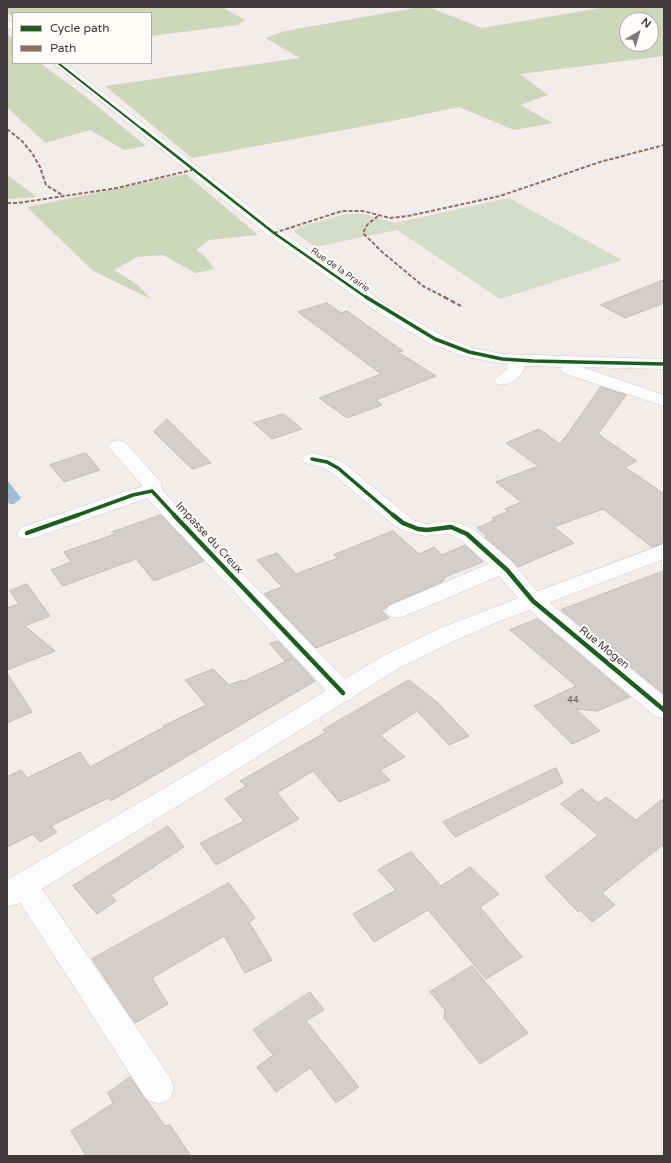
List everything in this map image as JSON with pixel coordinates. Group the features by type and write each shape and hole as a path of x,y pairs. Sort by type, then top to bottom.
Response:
{"street":[{"name":"Rue de la Prairie","path":"59,64 274,233 380,307 418,330 452,347 485,356 525,361 664,364"},
{"path":"503,380 525,361 562,368 604,380 664,401"},
{"path":"604,380 612,363"},
{"name":"Impasse du Creux","path":"118,446 151,483 152,491 343,693"},
{"name":"Rue Mogen","path":"312,459 327,462 338,468 403,523 414,528 426,530 443,527 455,528 465,533 503,566 533,601 664,710"},
{"path":"27,533 133,495 152,491"},
{"path":"158,1088 15,890 343,693 391,662 446,635 664,551"},
{"path":"397,611 503,566"}],"green space":[{"path":"7,7 222,7 245,20 238,25 152,36 152,12 12,12 12,16 7,13"},
{"path":"420,7 428,7 482,28 606,7 664,7 664,56 520,74 548,95 520,105 553,123 514,130 459,107 192,158 105,86 300,58 265,38 285,31"},
{"path":"7,34 12,37 12,64 41,64 81,93 146,146 124,150 90,130 45,143 7,107"},
{"path":"186,174 258,235 209,240 196,250 205,256 214,269 196,273 163,255 137,257 114,270 138,285 151,299 93,271 27,207"},
{"path":"7,175 37,197 7,199"},
{"path":"509,198 622,260 500,299 397,230 315,247 294,232 299,227 346,214 364,214 394,223"}],"water":[{"path":"8,481 21,498 13,504 9,504 7,502"}],"building":[{"path":"664,280 664,303 625,318 601,305"},
{"path":"327,303 341,313 347,311 403,351 398,352 436,376 376,400 382,405 347,418 319,398 381,374 298,312"},
{"path":"601,387 626,395 598,434 637,461 625,467 664,494 664,543 652,547 603,509 554,527 574,543 518,567 477,528 495,520 492,518 508,511 505,509 521,502 496,482 538,466 506,443 539,429 560,444"},
{"path":"284,414 302,429 272,439 254,423"},
{"path":"167,419 211,463 192,469 154,432"},
{"path":"86,453 100,470 64,482 50,465"},
{"path":"161,515 204,561 154,581 136,559 63,586 51,570 71,562 64,552 115,534 113,532"},
{"path":"393,531 419,554 434,547 442,555 465,545 483,562 447,576 442,582 388,605 386,608 381,610 389,618 316,648 264,594 282,587 257,560 277,553 296,574 338,558 334,555"},
{"path":"664,571 664,694 561,610"},
{"path":"27,584 50,616 25,626 55,651 7,670 7,608 19,604 10,591"},
{"path":"538,619 630,697 597,711 576,709 600,731 572,744 534,706 576,686 510,630"},
{"path":"278,641 293,657 285,661 270,644"},
{"path":"294,658 315,681 111,801 108,798 51,826 57,832 40,842 33,834 7,847 7,777 21,770 27,778 80,752 90,767 164,727 163,726 206,705 185,680 213,669 229,685 242,680 243,681"},
{"path":"7,673 32,712 7,723"},
{"path":"409,680 438,703 469,736 449,745 417,711 380,735 405,757 380,770 390,780 339,802 313,771 277,793 299,819 216,865 200,843 244,821 225,799 246,786 240,781 326,732 323,730"},
{"path":"556,768 563,783 455,837 443,822"},
{"path":"582,789 598,803 606,797 636,820 664,798 664,844 602,893 615,905 592,922 580,910 578,912 545,877 598,835 561,804"},
{"path":"168,826 184,847 111,895 116,901 97,914 73,886"},
{"path":"411,852 441,886 470,867 499,894 480,907 522,957 486,979 428,910 374,942 353,914 396,890 378,870"},
{"path":"229,883 255,918 249,922 272,960 245,973 224,936 152,978 168,1004 135,1023 92,959"},
{"path":"472,966 528,1033 480,1064 444,1018 445,1010 430,992"},
{"path":"310,992 324,1010 306,1021 359,1087 336,1103 310,1068 276,1092 257,1067 273,1055 253,1030"},
{"path":"130,1077 165,1126 170,1125 191,1156 86,1156 71,1131 113,1103 108,1093"}],"marked path":[{"path":"7,129 22,141 32,153 40,167 46,185 64,196"},
{"path":"274,233 342,211 363,211 390,218 408,216 500,196 600,162 664,145"},
{"path":"7,203 18,203 117,188 192,170"},
{"path":"378,216 367,225 363,233 381,251 423,286 461,306"}],"cycle path":[{"path":"59,64 274,233 380,307 435,339 469,352 502,359 664,364"},
{"path":"312,459 327,462 338,468 403,523 424,530 451,527 461,530 467,534 507,570 533,601 664,710"},
{"path":"27,533 133,495 152,491 343,693"}]}
